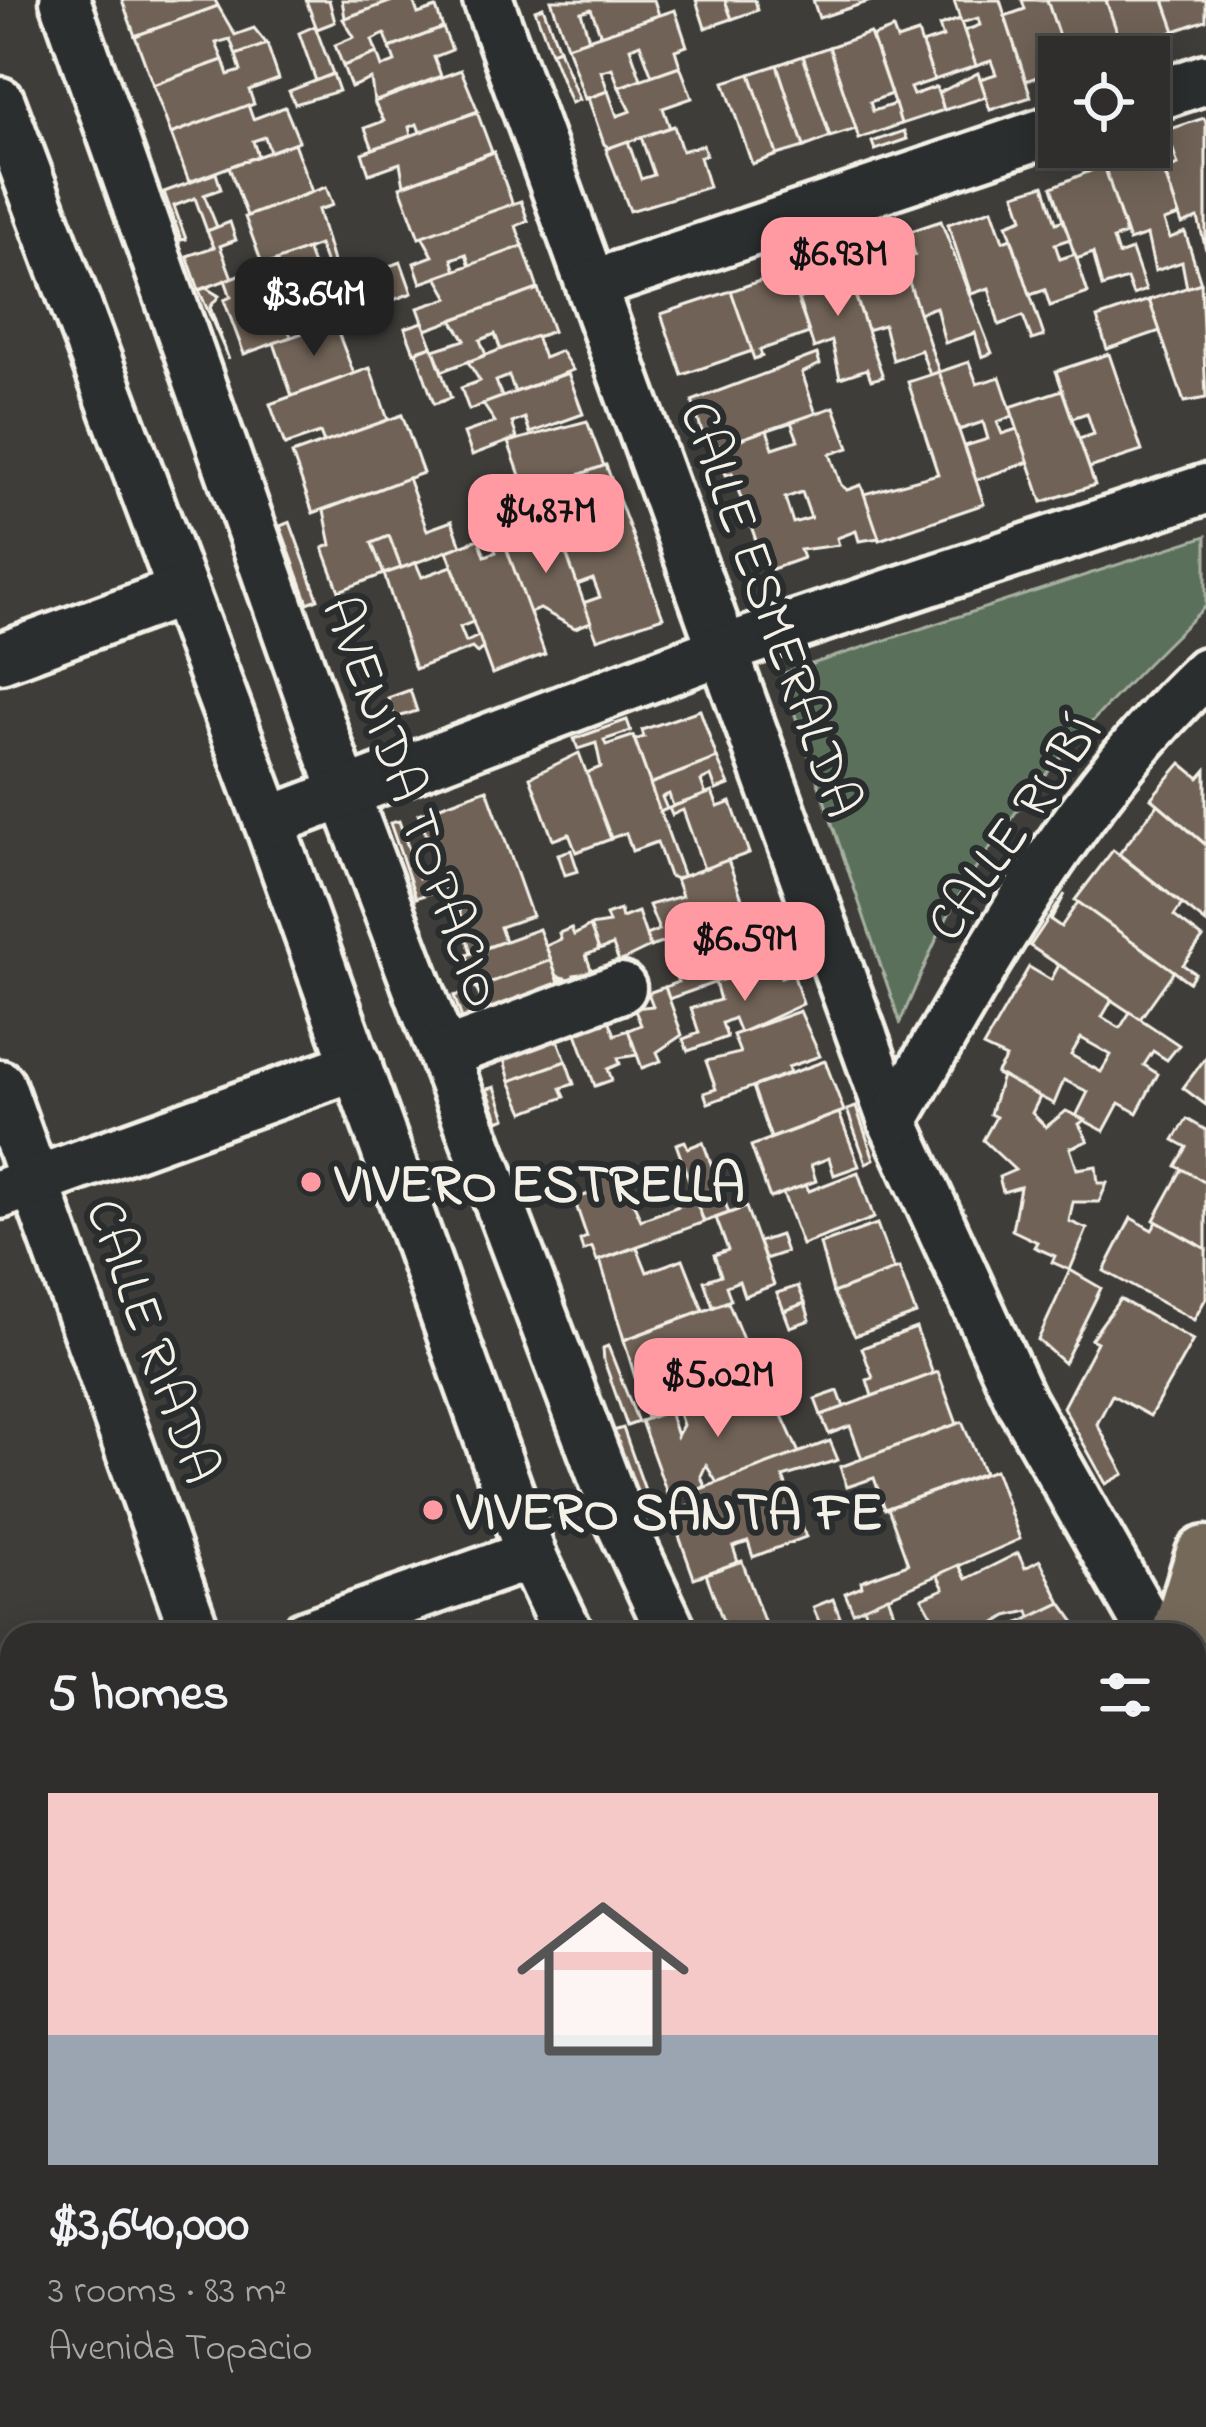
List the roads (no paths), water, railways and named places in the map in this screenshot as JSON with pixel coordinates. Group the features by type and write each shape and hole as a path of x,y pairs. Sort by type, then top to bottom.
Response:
{"main road":[{"path":"1186,1623 1206,1557"}],"street":[{"name":"AVENIDA TOPACIO","path":"65,0 345,794 619,1519 667,1623"},
{"name":"CALLE ESMERALDA","path":"488,0 893,1121 1021,1402 1146,1623"},
{"path":"1170,91 1206,79"},
{"path":"2,113 269,822 531,1555 563,1623"},
{"path":"592,285 1038,135"},
{"path":"269,822 725,650 1206,489"},
{"path":"0,658 183,591"},
{"name":"CALLE RUBÍ","path":"893,1121 1043,869 1115,774 1206,672"},
{"path":"444,1054 621,988"},
{"path":"17,1187 357,1065"},
{"name":"CALLE RIADA","path":"0,1085 17,1187 191,1623"},
{"path":"339,1623 531,1555"}],"place":[{"name":"VIVERO ESTRELLA","path":"311,1182"},
{"name":"VIVERO SANTA FE","path":"433,1510"}]}
